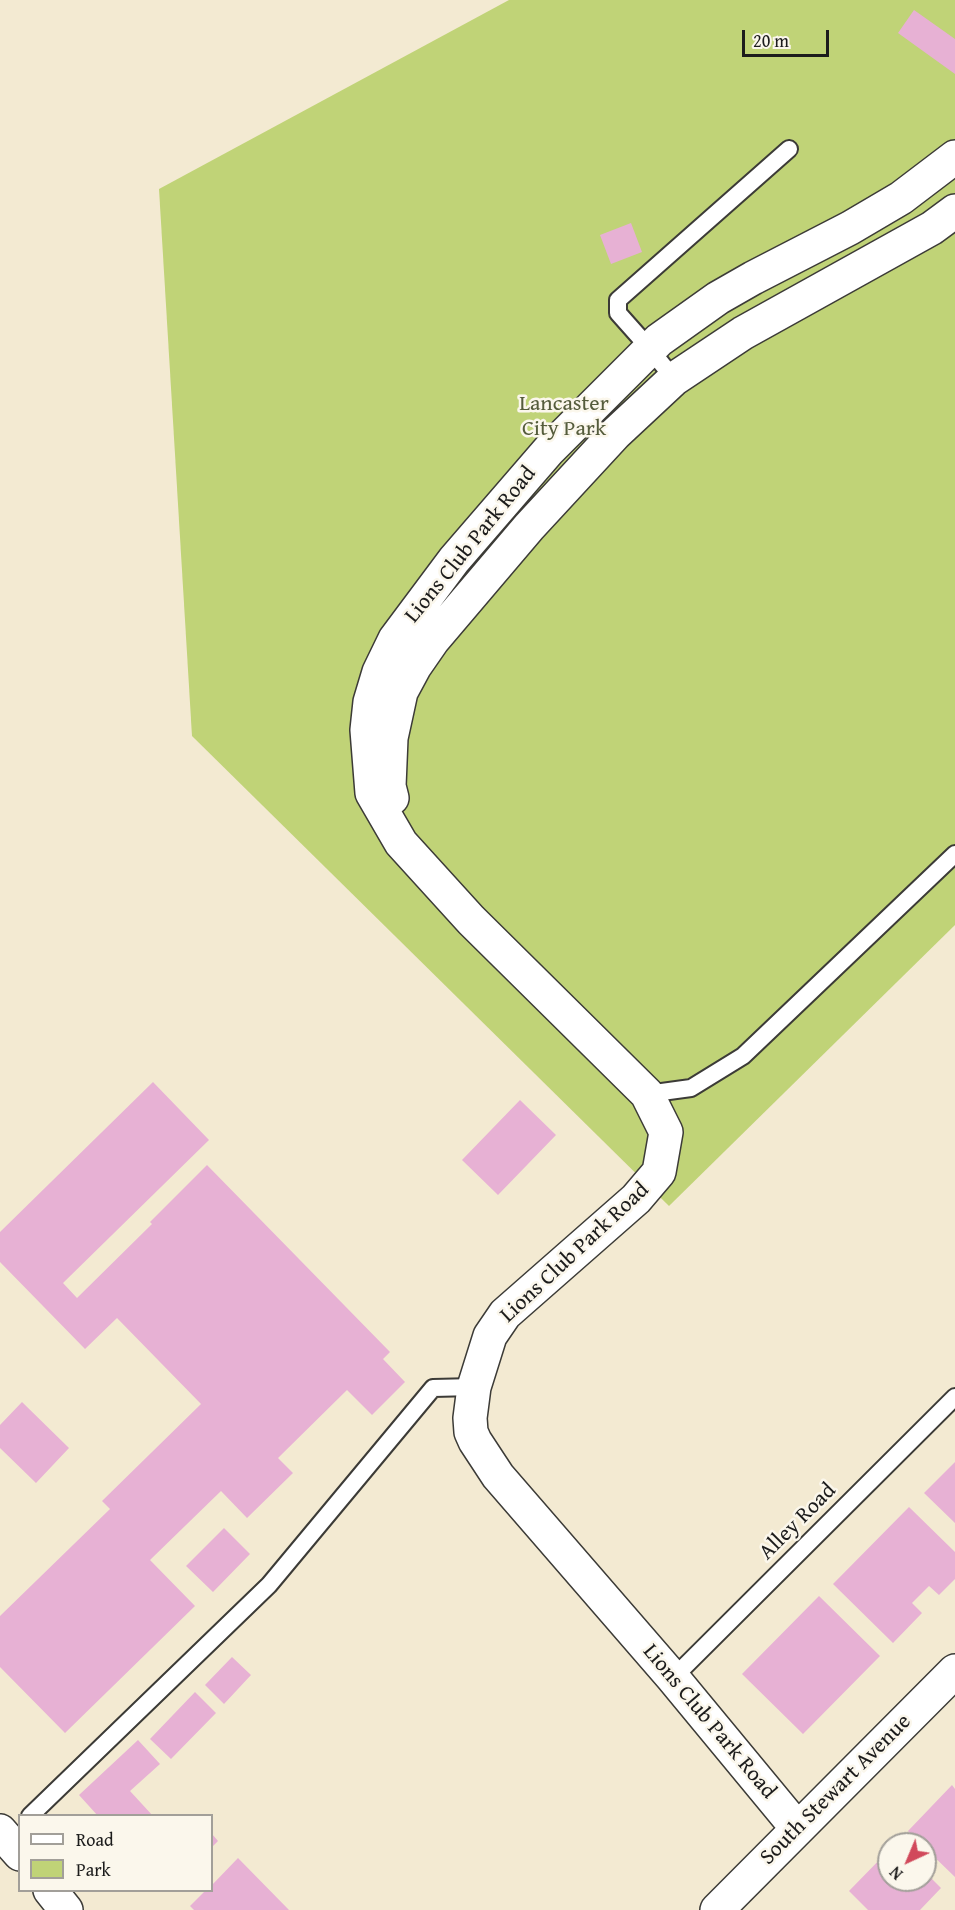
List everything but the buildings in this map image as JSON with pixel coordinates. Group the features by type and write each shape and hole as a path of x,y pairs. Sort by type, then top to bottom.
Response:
{"street":[{"name":"Lions Club Park Road","path":"796,1828 673,1678 498,1476 471,1432 470,1418 474,1387 490,1336 505,1314 636,1199 659,1172 666,1132 647,1094 471,920 401,843 390,786 391,738 401,692 433,640 467,573 549,450 659,340 718,298 850,228 901,198 955,157"},
{"name":"Lions Club Park Road","path":"467,573 529,527 615,434 674,379 743,333 932,228 955,211"},
{"name":"South Stewart Avenue","path":"717,1910 796,1828 955,1671"},
{"path":"52,1892 66,1910"}],"lane":[{"path":"674,379 618,313 618,300 789,149"},
{"path":"608,390 634,416"},
{"path":"647,1094 691,1088 743,1056 955,854"},
{"path":"31,1814 268,1585 433,1388 474,1387"},
{"name":"Alley Road","path":"673,1678 955,1397"}],"green space":[{"name":"Lancaster City Park","path":"509,0 955,0 955,925 669,1206 192,736 159,189"}]}
